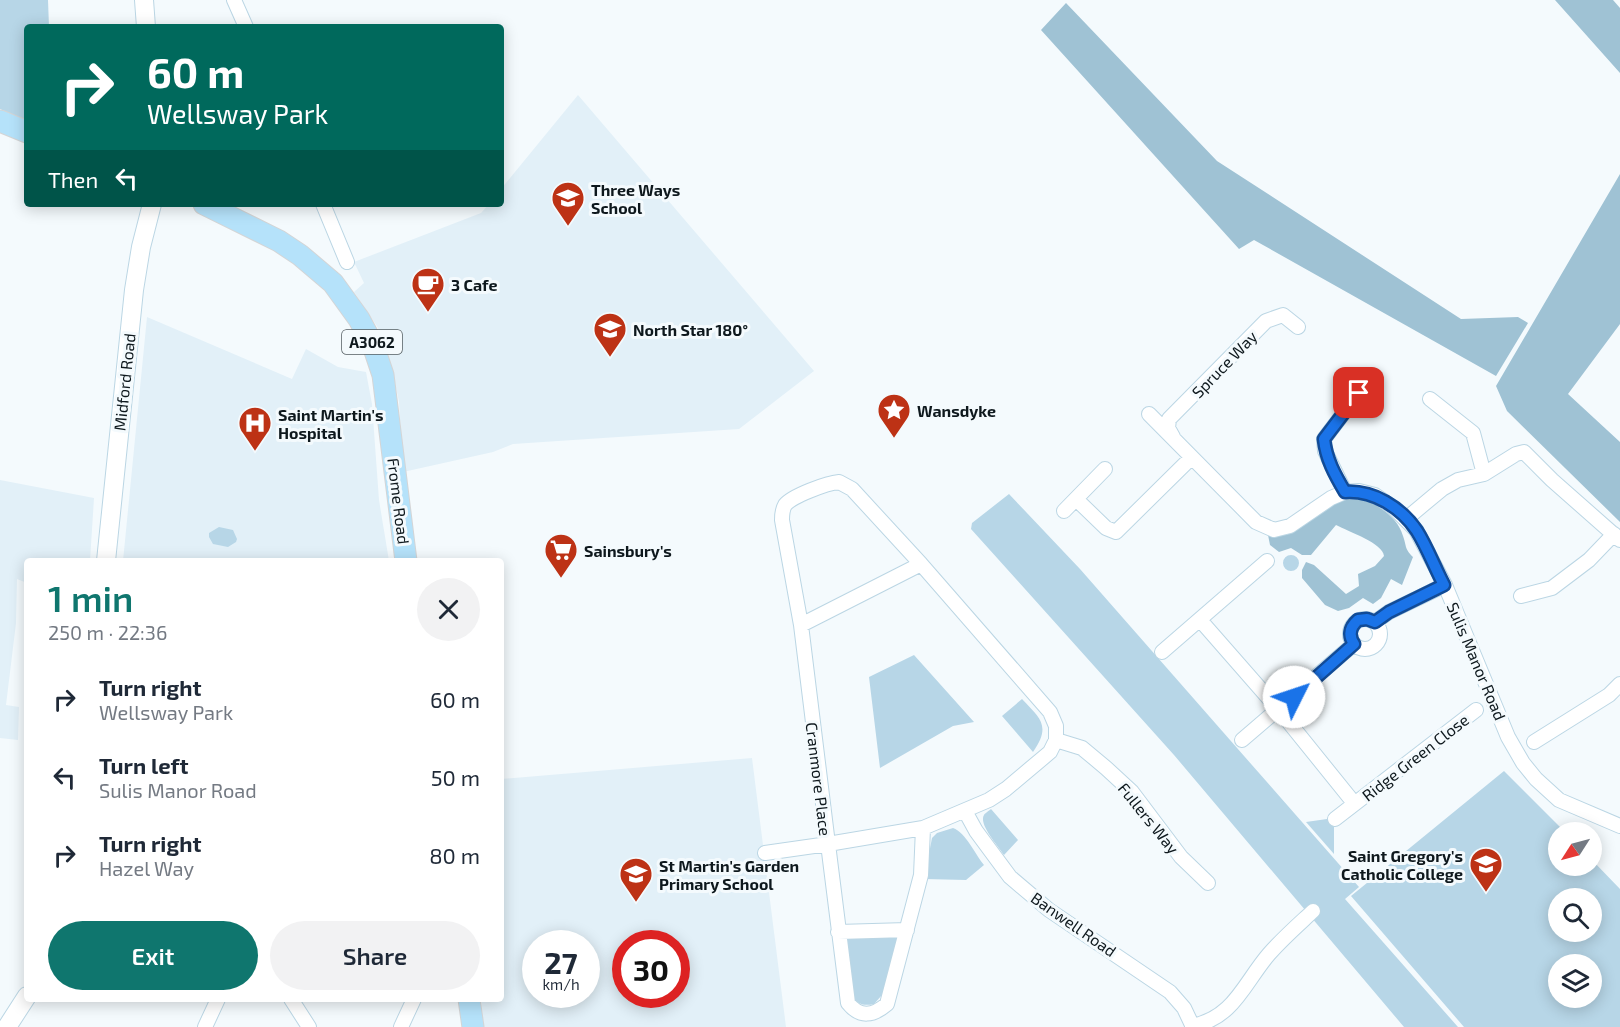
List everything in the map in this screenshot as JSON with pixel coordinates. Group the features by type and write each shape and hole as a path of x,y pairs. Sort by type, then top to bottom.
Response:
{"main road":[{"path":"144,0 146,24"},
{"path":"0,121 24,131"},
{"name":"Midford Road","path":"106,558 134,290 141,247 151,207"},
{"name":"Frome Road","path":"210,207 279,241 300,255 333,283 359,319 373,345 383,375 406,558"},
{"path":"7,1024 24,1000"},
{"path":"470,1002 473,1027"}],"street":[{"path":"234,0 245,24"},
{"path":"324,207 347,262"},
{"name":"Spruce Way","path":"1173,437 1168,428 1170,419 1266,321 1282,315 1298,327"},
{"path":"1149,414 1256,522 1274,530 1290,526 1331,498 1345,492 1325,451 1324,439 1359,393"},
{"path":"1430,399 1473,433 1484,474"},
{"path":"1406,519 1442,489 1458,480 1484,474 1516,454 1524,452 1617,537 1552,588 1521,596"},
{"path":"1076,499 1106,528 1116,532 1191,458"},
{"path":"1064,511 1105,469"},
{"name":"Cranmore Place","path":"839,482 852,489 921,564 1050,712 1056,726 1056,740 1050,752 1006,789 965,811 923,828 828,844 801,625 782,520 786,504 830,483 839,482"},
{"name":"Sulis Manor Road","path":"1345,492 1359,491 1375,495 1406,519 1416,530 1444,585 1508,737 1523,763 1536,779 1559,800 1620,826"},
{"path":"1162,652 1201,621 1267,561"},
{"path":"801,625 921,564"},
{"path":"1375,622 1389,612 1444,585"},
{"path":"1362,619 1375,622 1381,636 1377,645 1363,649 1354,644 1350,636 1354,623 1362,619"},
{"name":"Ridge Green Close","path":"1201,621 1279,710 1354,803"},
{"path":"1242,740 1354,644"},
{"path":"1534,742 1609,695 1620,684"},
{"name":"Ridge Green Close","path":"1335,819 1476,710"},
{"name":"Fullers Way","path":"1056,740 1082,748 1132,792 1181,857 1208,883"},
{"name":"Banwell Road","path":"965,811 976,831 1010,877 1049,910 1170,992 1184,1008 1192,1026"},
{"path":"765,853 828,844 848,1003 854,1011 862,1014 880,1010 888,1004 921,874 923,828"},
{"path":"1192,1026 1208,1023 1225,1013 1269,954 1312,911"},
{"path":"838,932 907,930"},
{"path":"205,1027 217,1002"},
{"path":"293,1002 309,1027"},
{"path":"401,1027 413,1002"}],"shaded area":[{"path":"0,0 48,0 49,24 24,24 24,120 0,109"},
{"path":"1555,0 1613,0 1620,8 1620,73"},
{"path":"1066,3 1217,161 1461,319 1518,317 1528,323 1496,376 1254,240 1239,249 1041,30"},
{"path":"578,95 814,371 739,429 513,444 493,452 403,472 399,402 392,368 378,328 354,292 364,283 354,262 481,213 486,207 504,207 504,185"},
{"path":"1620,174 1620,324 1568,394 1620,442 1620,522 1507,411 1496,386"},
{"name":"Saint Martin's Hospital","path":"147,317 292,379 306,349 338,367 366,372 372,404 379,500 389,558 123,558"},
{"path":"0,480 94,498 90,558 24,558 24,582 17,579 16,623 6,705 19,707 18,740 0,738"},
{"path":"1009,494 1080,569 1359,887 1345,899 1458,1027 1404,1027 1174,755 971,529 972,523"},
{"path":"1354,495 1384,510 1396,522 1407,549 1413,557 1402,585 1391,579 1381,598 1373,604 1363,598 1349,608 1338,611 1325,605 1302,578 1302,570 1306,562 1314,565 1346,594 1359,586 1358,574 1375,566 1384,556 1382,551 1372,542 1336,525 1311,555 1302,555 1291,548 1279,552 1270,545 1268,535 1286,535 1300,528 1327,506"},
{"path":"219,527 233,530 236,542 228,547 213,544 209,533"},
{"path":"1291,555 1299,563 1291,571 1283,563"},
{"path":"914,655 974,722 953,726 880,768 869,677"},
{"path":"1022,699 1041,723 1042,736 1033,752 1002,716"},
{"name":"St Martin's Garden Primary School","path":"752,758 786,1027 484,1027 481,1002 504,1002 504,779"},
{"name":"Saint Gregory's Catholic College","path":"1504,771 1555,822 1548,822 1548,876 1602,876 1602,870 1620,889 1620,1027 1464,1027 1351,896"},
{"path":"991,809 1018,840 1004,855 984,824 984,815"},
{"path":"1327,819 1334,827 1334,854 1306,822"},
{"path":"953,828 966,839 984,865 966,880 924,879 932,838 937,833"},
{"path":"844,936 901,936 882,995 874,1004 862,1004 851,996"}],"place":[{"name":"Three Ways School","path":"568,227"},
{"name":"3 Cafe","path":"428,313"},
{"name":"North Star 180°","path":"610,358"},
{"name":"Wansdyke","path":"894,439"},
{"name":"Saint Martin's Hospital","path":"255,452"},
{"name":"Sainsbury's","path":"561,579"},
{"name":"Saint Gregory's Catholic College","path":"1486,893"},
{"name":"St Martin's Garden Primary School","path":"636,903"}],"route":[{"path":"1294,697 1354,644 1350,631 1358,620 1367,619 1375,622 1389,612 1444,585 1416,530 1394,508 1375,495 1359,491 1345,492 1325,451 1324,439 1359,393"}]}
